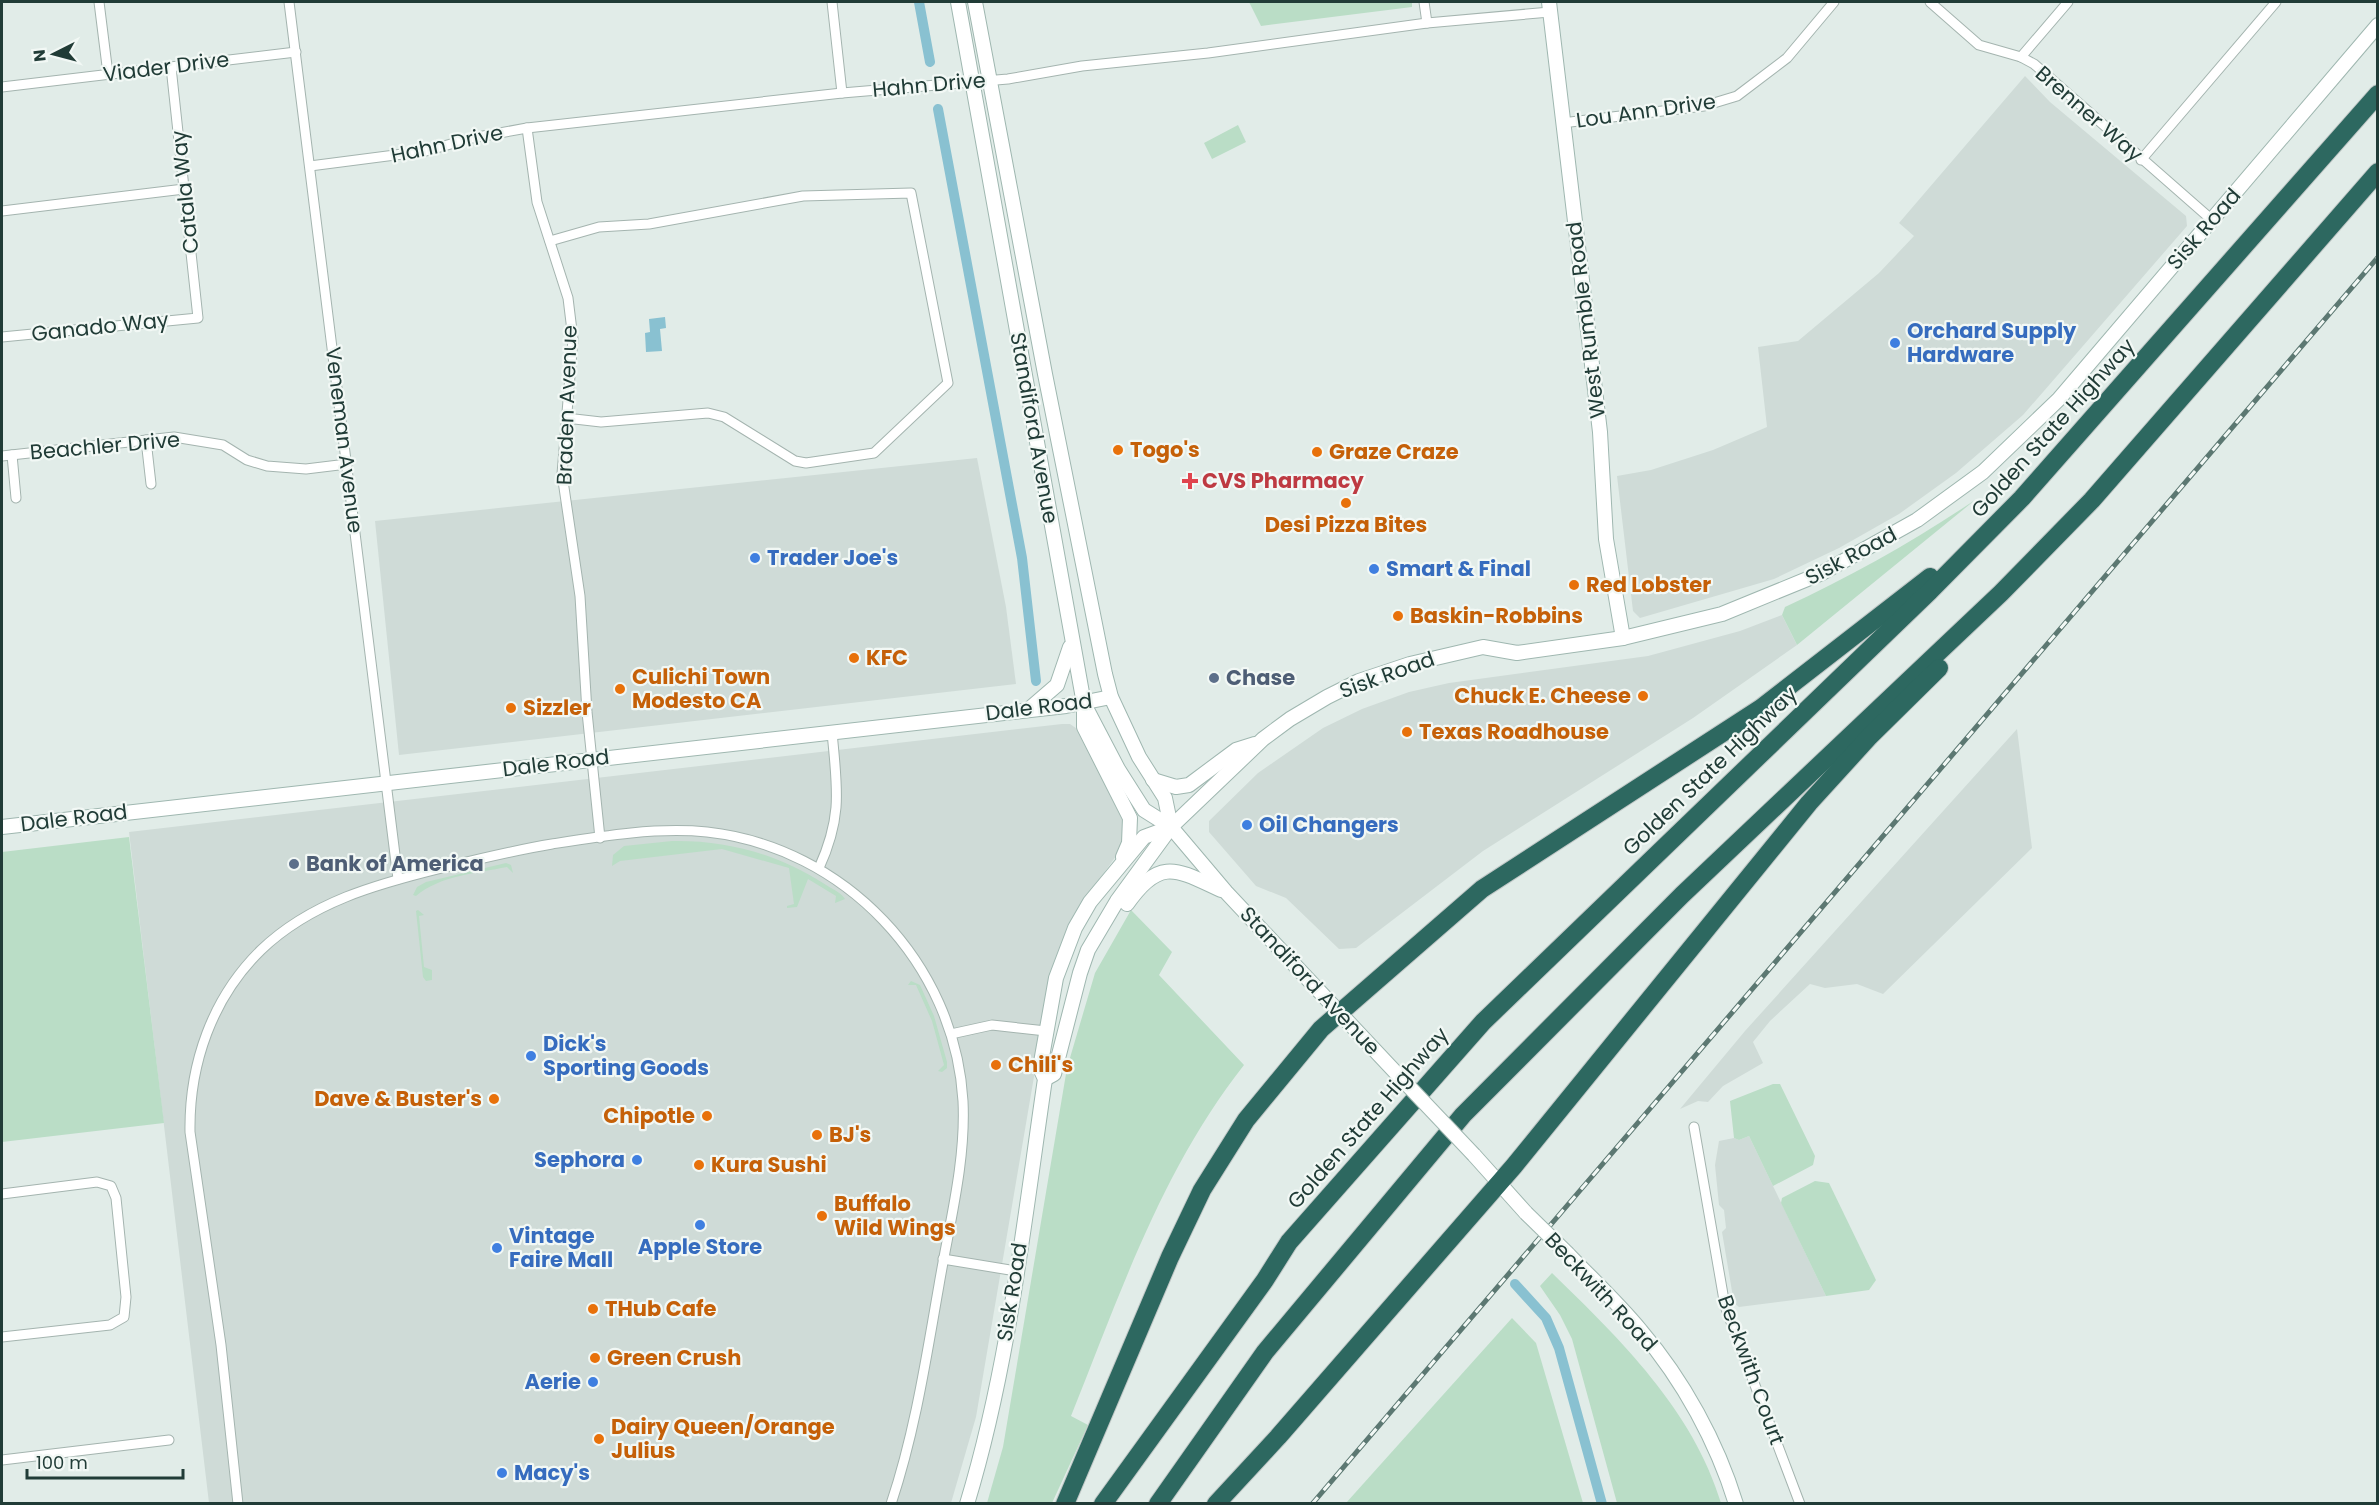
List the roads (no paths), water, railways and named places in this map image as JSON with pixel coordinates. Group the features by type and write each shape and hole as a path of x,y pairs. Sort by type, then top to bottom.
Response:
{"highway":[{"name":"Golden State Highway","path":"1103,1503 1265,1280 1289,1242 1483,1022 1930,591 2022,498 2378,94"},
{"path":"1216,1503 1278,1437 1499,1183 1639,1016 1752,870 1809,803 1870,736 2008,601 2092,500 2378,172"},
{"path":"1065,1503 1170,1257 1202,1190 1222,1156 1265,1096 1321,1029 1482,889 1793,686 1923,583 2022,498"},
{"path":"1158,1503 1265,1352 1464,1115 1682,895 2001,593 2092,500"}],"main road":[{"name":"Standiford Avenue","path":"958,2 1084,704 1118,769 1144,810 1170,826 1226,892 1341,1012 1526,1213"},
{"name":"Standiford Avenue","path":"975,2 988,81 1072,514 1111,697 1139,757 1165,798 1170,826"},
{"name":"West Rumble Road","path":"1550,7 1600,432 1606,539 1623,638"},
{"name":"Sisk Road","path":"1045,1079 1054,1074 1070,1001 1088,950 1117,901 1170,826 1257,744 1290,719 1327,697 1359,681 1410,664 1483,646 1517,653 1623,638 1722,614 1777,593 1852,558 1940,505 1990,465 2034,424 2378,25"},
{"path":"1028,710 1057,685 1072,642"},
{"name":"Dale Road","path":"2,827 1084,704 1111,697"},
{"path":"1084,704 1084,727 1131,822 1129,843 1120,866"},
{"path":"1154,780 1176,787 1189,785 1236,750 1257,744"},
{"name":"Sisk Road","path":"967,1503 992,1407 1016,1272 1045,1079 1040,1068 1056,978 1071,936 1090,902 1144,837 1170,826"},
{"path":"1070,1001 1112,925 1136,891 1153,875 1165,870 1179,871 1226,892"},
{"name":"Beckwith Road","path":"1526,1213 1641,1331 1680,1386 1710,1440 1736,1503"}],"street":[{"path":"99,2 108,74"},
{"name":"Veneman Avenue","path":"289,2 398,879"},
{"path":"832,2 842,93"},
{"path":"1424,2 1427,23"},
{"name":"Lou Ann Drive","path":"1562,123 1704,106 1737,96 1787,58 1834,2"},
{"name":"Brenner Way","path":"1930,2 1979,45 2020,57 2034,64 2212,220"},
{"path":"2020,57 2068,2"},
{"path":"2141,160 2276,2"},
{"name":"Hahn Drive","path":"310,166 426,151 472,138 526,128 842,93 988,81 1550,7"},
{"name":"Viader Drive","path":"2,87 296,52"},
{"name":"Catala Way","path":"171,67 198,318"},
{"name":"Braden Avenue","path":"526,128 537,202 568,298 573,339 562,474 580,596 591,759 600,838"},
{"path":"2,211 184,189"},
{"path":"550,241 599,227 649,224 803,196 911,193 948,383 874,453 806,463 795,461 724,417 708,412 602,422 566,418"},
{"name":"Ganado Way","path":"2,337 198,318"},
{"name":"Beachler Drive","path":"7,455 174,437 206,441 223,446 247,460 288,469 347,464"},
{"path":"146,440 151,483"},
{"path":"7,455 16,498"},
{"path":"819,868 834,831 838,803 832,732"},
{"path":"238,1503 221,1345 191,1145 190,1108 198,1059 211,1022 226,993 261,950 311,913 373,885 517,851 600,838 671,831 724,834 773,847 819,868 869,905 900,939 933,987 951,1034 960,1074 963,1114 960,1155 921,1390 891,1503"},
{"path":"951,1034 1002,1025 1046,1031"},
{"name":"Beckwith Court","path":"1694,1127 1725,1306 1800,1503"},
{"path":"2,1194 97,1182 111,1186 116,1197 126,1297 124,1317 110,1325 2,1337"},
{"path":"943,1259 1016,1272"},
{"path":"2,1460 169,1440"}],"water":[{"path":"665,317 666,328 660,329 662,351 646,352 645,333 650,332 649,319"}],"waterway":[{"path":"919,2 930,62"},
{"path":"938,109 1022,558 1036,681"},
{"path":"1515,1284 1546,1318 1559,1348 1602,1504"}],"railway":[{"path":"1312,1504 2378,257"}],"place":[{"name":"Orchard Supply Hardware","path":"1895,343"},
{"name":"Togo's","path":"1118,450"},
{"name":"Graze Craze","path":"1317,452"},
{"name":"CVS Pharmacy","path":"1190,481"},
{"name":"Desi Pizza Bites","path":"1346,503"},
{"name":"Trader Joe's","path":"755,558"},
{"name":"Smart & Final","path":"1374,569"},
{"name":"Red Lobster","path":"1574,585"},
{"name":"Baskin-Robbins","path":"1398,616"},
{"name":"KFC","path":"854,658"},
{"name":"Chase","path":"1214,678"},
{"name":"Culichi Town Modesto CA","path":"620,689"},
{"name":"Chuck E. Cheese","path":"1643,696"},
{"name":"Sizzler","path":"511,708"},
{"name":"Texas Roadhouse","path":"1407,732"},
{"name":"Oil Changers","path":"1247,825"},
{"name":"Bank of America","path":"294,864"},
{"name":"Dick's Sporting Goods","path":"531,1056"},
{"name":"Chili's","path":"996,1065"},
{"name":"Dave & Buster's","path":"494,1099"},
{"name":"Chipotle","path":"707,1116"},
{"name":"BJ's","path":"817,1135"},
{"name":"Sephora","path":"637,1160"},
{"name":"Kura Sushi","path":"699,1165"},
{"name":"Buffalo Wild Wings","path":"822,1216"},
{"name":"Apple Store","path":"700,1225"},
{"name":"Vintage Faire Mall","path":"497,1248"},
{"name":"THub Cafe","path":"593,1309"},
{"name":"Green Crush","path":"595,1358"},
{"name":"Aerie","path":"593,1382"},
{"name":"Dairy Queen/Orange Julius","path":"599,1439"},
{"name":"Macy's","path":"502,1473"}]}
